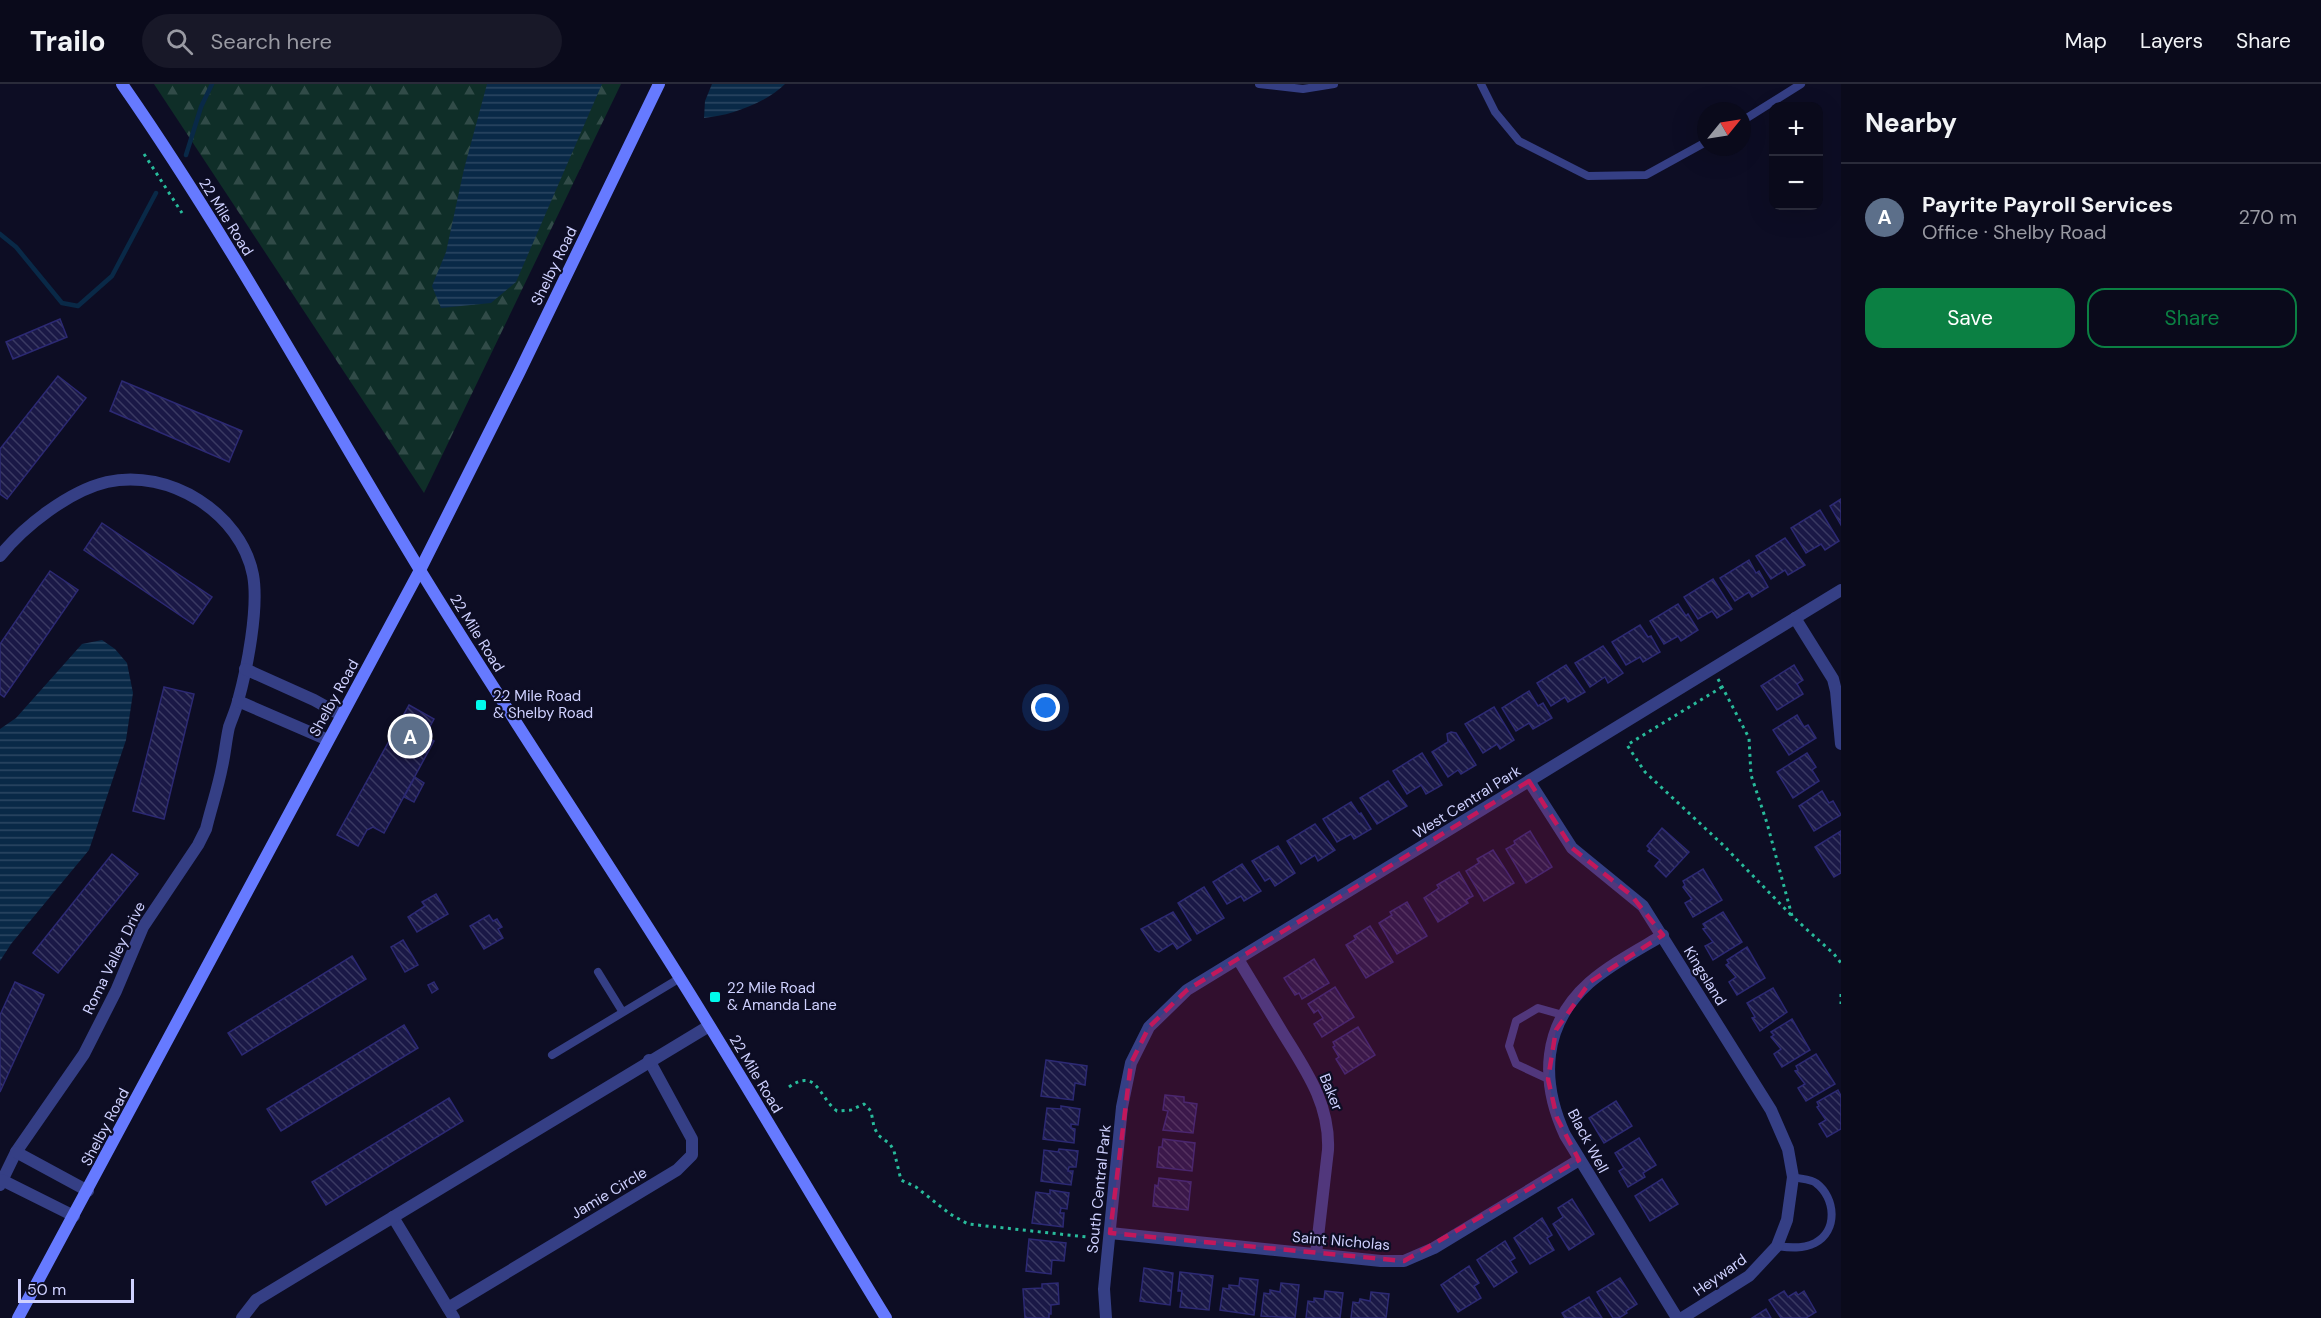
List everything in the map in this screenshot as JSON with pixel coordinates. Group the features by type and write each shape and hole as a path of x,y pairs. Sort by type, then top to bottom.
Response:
{"street":[{"name":"22 Mile Road","path":"122,84 231,250 420,570 544,768 611,868 680,978 886,1318"},
{"name":"Shelby Road","path":"18,1318 420,570 496,420 659,84"},
{"name":"Roma Valley Drive","path":"0,556 9,544 45,513 95,486 107,482 132,480 156,483 185,492 219,515 235,534 253,575 254,611 245,669 206,829 198,845 143,927 116,991 84,1054 16,1152 1,1182 74,1216"},
{"name":"West Central Park","path":"1131,1063 1149,1027 1187,990 1841,590"},
{"path":"1795,618 1833,679 1841,744"},
{"path":"245,669 314,700 341,715"},
{"path":"238,701 328,740"},
{"name":"Kingsland","path":"1529,781 1572,848 1643,906 1771,1110 1788,1149 1793,1177 1787,1220"},
{"name":"Black Well","path":"1663,935 1604,971 1581,991 1563,1015 1552,1046 1548,1079 1557,1118 1579,1160 1677,1318"},
{"name":"Baker","path":"1238,959 1313,1082 1326,1116 1329,1133 1328,1150 1316,1254"},
{"path":"242,1318 256,1300 649,1060 709,1026"},
{"name":"Jamie Circle","path":"393,1217 451,1313 677,1170 692,1155 692,1139 649,1060"},
{"name":"South Central Park","path":"1106,1318 1104,1289 1122,1107 1131,1063"},
{"path":"16,1152 88,1191"},
{"name":"Saint Nicholas","path":"1110,1233 1381,1261 1404,1261 1434,1248 1579,1160"},
{"name":"Heyward","path":"1682,1318 1749,1276 1777,1246 1787,1220"}],"lane":[{"path":"1259,84 1303,89 1335,84"},
{"path":"1481,84 1495,112 1519,141 1587,176 1646,175 1697,147"},
{"path":"1751,115 1801,84"},
{"path":"598,972 622,1011"},
{"path":"552,1055 680,978"},
{"path":"1548,1079 1516,1064 1509,1046 1516,1021 1538,1008 1563,1015"},
{"path":"1777,1246 1797,1248 1816,1243 1829,1230 1833,1212 1828,1198 1816,1182 1793,1177"}],"path":[{"path":"144,154 182,213"},
{"path":"1711,669 1749,738 1750,775 1767,823 1792,916"},
{"path":"1722,687 1627,745 1645,772 1723,845 1841,963"},
{"path":"1841,994 1841,1004"},
{"path":"789,1087 800,1081 811,1082 821,1090 831,1107 837,1111 851,1110 864,1104 868,1106 874,1127 894,1151 902,1180 916,1187 950,1214 968,1224 1098,1238"}],"highlighted area":[{"path":"1529,781 1572,848 1631,895 1663,935 1590,982 1556,1030 1548,1079 1557,1118 1579,1160 1404,1261 1110,1233 1131,1063 1149,1027 1187,990"}],"green space":[{"path":"154,84 621,84 424,493"}],"water":[{"path":"487,84 602,84 516,282 491,303 441,308 432,286 446,252 464,169"},
{"path":"712,84 785,84 758,103 725,115 704,118 705,101"},
{"path":"102,640 115,649 127,663 133,693 126,740 89,850 11,944 0,961 0,729 16,718 82,644"}],"building":[{"path":"60,319 67,337 13,359 6,342"},
{"path":"58,376 86,398 7,499 0,494 0,449"},
{"path":"122,381 242,431 229,462 110,411"},
{"path":"1841,499 1841,525 1830,506"},
{"path":"1820,510 1839,541 1825,550 1821,544 1806,553 1791,528"},
{"path":"102,523 212,597 193,624 84,550"},
{"path":"1785,538 1805,565 1788,575 1785,570 1771,579 1756,556"},
{"path":"1749,560 1756,573 1759,571 1768,587 1752,597 1749,592 1735,601 1720,578"},
{"path":"50,571 78,590 4,697 0,694 0,644"},
{"path":"1713,579 1732,609 1717,618 1712,611 1698,619 1684,597"},
{"path":"1678,604 1686,616 1688,614 1698,630 1681,641 1678,636 1664,644 1650,621"},
{"path":"1640,625 1648,637 1651,636 1660,652 1643,662 1640,657 1626,665 1612,642"},
{"path":"1603,646 1623,673 1608,683 1605,677 1590,687 1575,663"},
{"path":"1566,665 1585,692 1568,702 1565,697 1551,706 1537,683"},
{"path":"1794,665 1803,680 1797,684 1803,694 1777,710 1761,686"},
{"path":"164,687 194,694 164,819 133,811"},
{"path":"1529,691 1538,706 1543,703 1552,718 1533,729 1529,723 1516,731 1502,708"},
{"path":"409,705 434,719 427,732 432,734 429,738 434,741 384,833 373,827 367,830 358,846 337,835"},
{"path":"1494,707 1514,740 1500,749 1497,744 1483,753 1465,724"},
{"path":"1797,715 1804,727 1808,725 1816,738 1789,755 1773,730"},
{"path":"1456,733 1476,765 1461,774 1458,770 1448,777 1432,752 1448,742 1447,734"},
{"path":"1422,753 1442,785 1426,794 1421,785 1407,794 1393,771"},
{"path":"1807,753 1816,767 1812,770 1819,781 1793,798 1777,772"},
{"path":"415,777 424,783 414,802 404,797"},
{"path":"1388,781 1407,806 1377,824 1360,798"},
{"path":"1822,791 1829,803 1833,801 1841,815 1814,831 1799,806"},
{"path":"1351,802 1371,829 1354,839 1351,834 1337,842 1323,819"},
{"path":"1315,824 1335,850 1318,861 1315,855 1301,864 1287,841"},
{"path":"1662,828 1689,852 1666,877 1655,866 1660,860 1648,851 1650,849 1647,846"},
{"path":"1530,831 1552,867 1526,883 1506,849"},
{"path":"1841,831 1841,873 1834,877 1815,847"},
{"path":"1278,846 1295,873 1275,886 1270,878 1265,881 1252,861"},
{"path":"1493,850 1514,883 1484,901 1466,871 1479,863 1477,859"},
{"path":"112,854 138,874 58,973 33,953"},
{"path":"1242,864 1261,891 1244,901 1241,896 1227,904 1213,882"},
{"path":"1703,869 1722,900 1693,917 1685,903 1692,899 1683,887 1685,885 1683,881"},
{"path":"1459,872 1473,896 1466,900 1468,903 1438,922 1424,898 1439,888 1437,885"},
{"path":"1204,887 1224,918 1197,934 1178,903"},
{"path":"436,894 448,914 417,932 408,917 425,906 422,902"},
{"path":"1407,902 1427,936 1397,954 1379,923 1392,915 1390,912"},
{"path":"1173,912 1191,940 1177,949 1173,943 1159,952 1155,950 1141,929"},
{"path":"1723,912 1742,942 1713,960 1705,946 1713,942 1703,929 1706,928 1703,924"},
{"path":"489,915 493,921 497,919 502,927 498,929 503,938 484,949 470,926"},
{"path":"1370,926 1393,962 1366,978 1346,945 1356,939 1354,936"},
{"path":"403,940 418,965 405,972 391,947"},
{"path":"1747,947 1765,978 1737,995 1729,982 1736,977 1726,965 1729,963 1727,960"},
{"path":"352,956 366,979 242,1055 228,1033"},
{"path":"1314,959 1329,983 1302,999 1299,993 1295,995 1284,978"},
{"path":"15,982 44,995 0,1092 0,1015"},
{"path":"434,982 438,989 432,993 428,985"},
{"path":"1335,987 1354,1017 1322,1037 1314,1024 1323,1018 1318,1010 1314,1013 1308,1004"},
{"path":"1773,988 1787,1012 1760,1031 1747,1003"},
{"path":"1792,1019 1810,1050 1782,1067 1774,1054 1781,1049 1771,1037 1774,1035 1771,1032"},
{"path":"404,1025 418,1048 281,1131 267,1109"},
{"path":"1358,1027 1375,1055 1345,1074 1336,1059 1339,1057 1333,1047 1335,1046 1333,1042"},
{"path":"1816,1054 1835,1084 1806,1101 1798,1088 1805,1084 1795,1071 1798,1070 1796,1066"},
{"path":"1046,1060 1087,1066 1085,1085 1075,1083 1073,1100 1041,1096"},
{"path":"1838,1090 1841,1096 1841,1129 1827,1137 1819,1124 1826,1120 1817,1107 1819,1106 1817,1102"},
{"path":"1165,1095 1184,1097 1184,1102 1197,1104 1193,1133 1163,1130 1168,1111 1163,1110"},
{"path":"449,1098 463,1121 326,1205 312,1182"},
{"path":"1616,1101 1632,1126 1604,1143 1589,1118"},
{"path":"1061,1106 1080,1109 1078,1125 1071,1124 1071,1128 1075,1129 1074,1143 1043,1139 1047,1108 1061,1109"},
{"path":"1639,1138 1656,1165 1643,1173 1645,1177 1628,1187 1619,1171 1624,1168 1615,1153"},
{"path":"1163,1139 1195,1143 1192,1171 1157,1167 1159,1147 1162,1147"},
{"path":"1059,1149 1078,1151 1076,1167 1069,1167 1068,1171 1073,1171 1071,1185 1041,1181 1044,1150 1058,1152"},
{"path":"1159,1178 1191,1182 1188,1210 1153,1206 1155,1185 1158,1186"},
{"path":"1662,1179 1678,1204 1650,1221 1635,1196"},
{"path":"1050,1190 1069,1193 1067,1209 1061,1208 1060,1213 1064,1213 1063,1227 1032,1223 1036,1192 1050,1194"},
{"path":"1572,1199 1594,1234 1569,1250 1553,1224 1563,1217 1558,1208"},
{"path":"1542,1218 1552,1235 1547,1238 1554,1250 1530,1264 1514,1238"},
{"path":"1029,1239 1066,1243 1064,1261 1052,1260 1051,1274 1026,1271"},
{"path":"1505,1241 1515,1258 1510,1261 1517,1272 1494,1287 1477,1260"},
{"path":"1469,1266 1479,1283 1474,1286 1481,1298 1458,1312 1441,1285"},
{"path":"1144,1268 1173,1273 1170,1305 1140,1301"},
{"path":"1180,1272 1213,1276 1209,1310 1180,1307 1182,1291 1178,1291"},
{"path":"1240,1278 1258,1280 1254,1315 1220,1310 1223,1288 1229,1289 1229,1285 1239,1286"},
{"path":"1620,1278 1637,1304 1619,1318 1613,1318 1597,1292"},
{"path":"1058,1283 1059,1304 1051,1305 1049,1318 1025,1318 1023,1289 1042,1288 1042,1284"},
{"path":"1281,1283 1299,1285 1295,1318 1261,1316 1264,1293 1270,1294 1270,1290 1280,1292"},
{"path":"1325,1291 1343,1293 1340,1318 1306,1318 1308,1301 1314,1302 1314,1298 1324,1299"},
{"path":"1784,1291 1788,1297 1796,1292 1798,1295 1804,1291 1816,1312 1806,1318 1781,1318 1769,1300"},
{"path":"1371,1292 1389,1294 1386,1318 1351,1318 1353,1302 1359,1303 1360,1299 1370,1301"},
{"path":"1589,1297 1602,1318 1565,1318 1562,1313"},
{"path":"1766,1309 1771,1318 1752,1318"}],"waterway":[{"path":"186,155 201,107 212,84"},
{"path":"0,234 16,247 62,303 78,306 112,276 156,193"}],"place":[{"name":"22 Mile Road & Shelby Road","path":"481,705"},
{"name":"Payrite Payroll Services","path":"410,736"},
{"name":"22 Mile Road & Amanda Lane","path":"715,997"}]}
